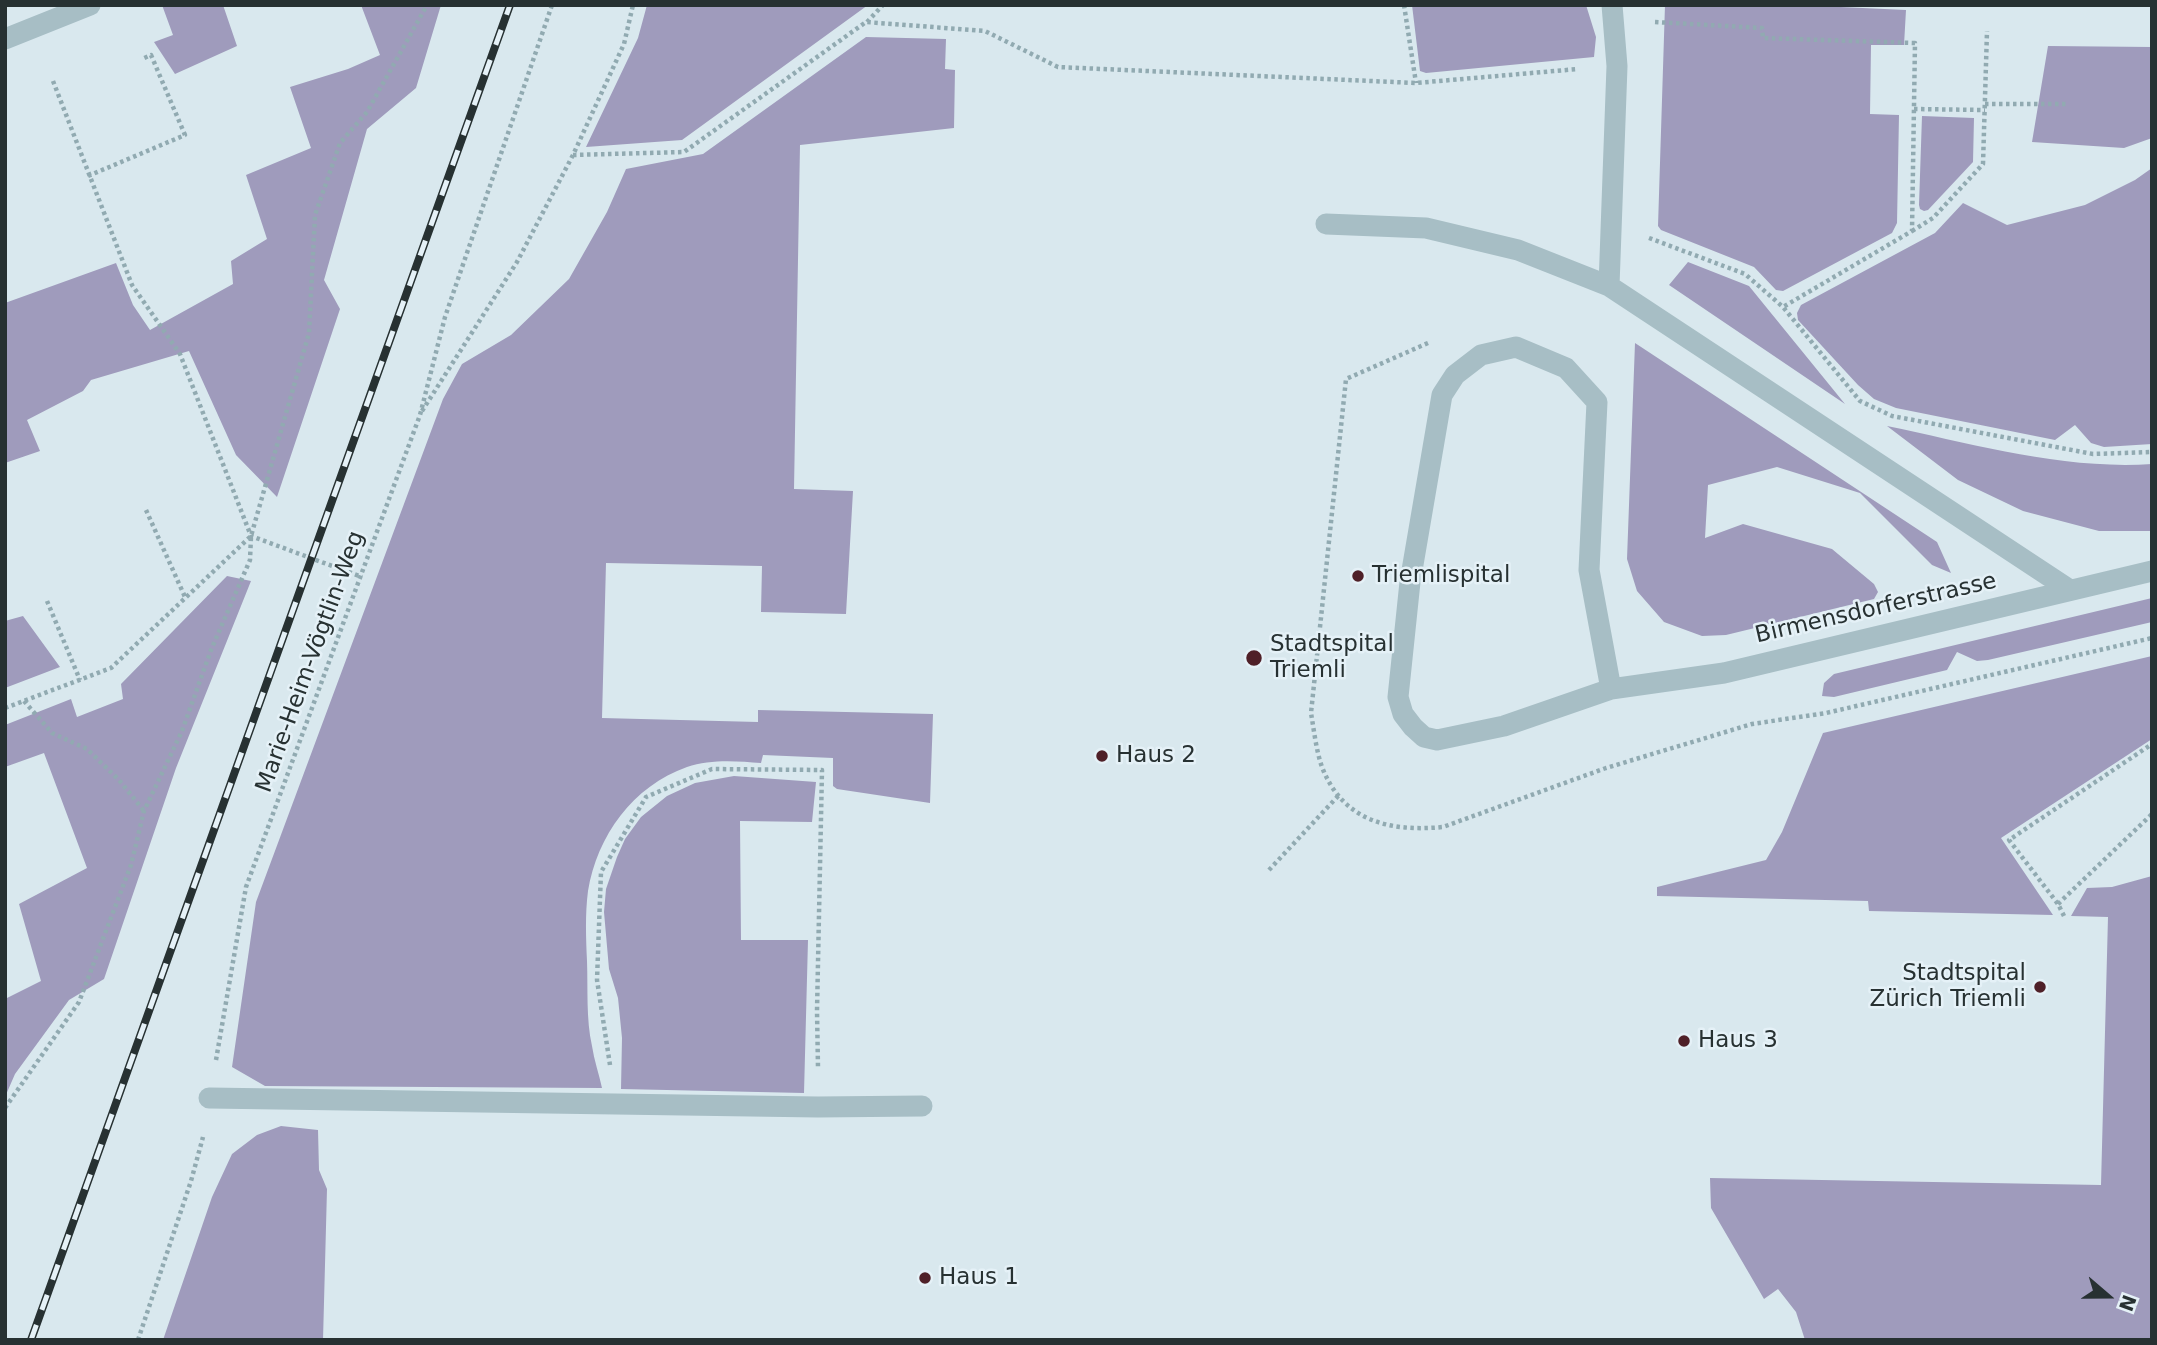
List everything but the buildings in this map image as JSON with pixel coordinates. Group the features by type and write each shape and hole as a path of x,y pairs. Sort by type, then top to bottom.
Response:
{"street":[{"path":"5,39 90,5"},
{"path":"1609,286 1617,66 1612,5"},
{"path":"1326,223 1426,228 1518,250 1609,286 2070,590"},
{"name":"Birmensdorferstrasse","path":"1611,689 1589,570 1597,402 1566,368 1516,347 1481,355 1455,375 1442,395 1410,582 1398,697 1403,714 1424,737 1437,740 1504,726 1611,689 1724,673 2152,571"},
{"path":"209,1098 922,1107"}],"path":[{"path":"5,1108 79,1002 131,865 144,811 182,731 211,650 250,560 251,536 309,333 315,215 340,143 367,112 427,5"},
{"name":"Marie-Heim-Vögtlin-Weg","path":"138,1340 203,1139 246,887 420,415 445,317 552,5"},
{"path":"420,415 517,262 573,155 624,44 634,5"},
{"path":"573,155 684,152 866,22 883,5"},
{"path":"1404,5 1416,83"},
{"path":"866,22 985,31 1058,67 1416,83 1581,69"},
{"path":"1655,22 1762,27 1763,38 1796,41 1915,43 1912,231"},
{"path":"1783,307 1933,218 1983,164 1987,31"},
{"path":"89,176 185,135 151,55 142,60"},
{"path":"52,81 132,285 180,354 251,536 362,577"},
{"path":"1914,109 2067,104"},
{"path":"1647,237 1745,274 1783,307 1860,401 1892,416 2092,454 2152,452"},
{"path":"146,510 186,597"},
{"path":"5,708 111,668 251,536"},
{"path":"47,601 80,680"},
{"path":"24,701 52,733 87,748 119,780 144,811"},
{"path":"2064,916 2009,840 2152,744"},
{"path":"616,1104 597,980 601,872 646,797 712,769 822,770 817,1011 818,1107"},
{"path":"1269,870 1339,795"},
{"path":"2058,905 2152,814"}],"shaded area":[{"path":"162,5 223,5 237,46 175,74 154,42 173,35"},
{"path":"361,5 441,5 416,88 367,129 324,280 340,309 277,497 236,455 189,351 91,380 83,391 27,420 40,451 5,463 5,303 116,263 133,305 150,330 233,284 231,261 267,239 246,175 311,148 290,87 348,69 380,55"},
{"path":"647,5 868,5 682,140 586,147 638,38"},
{"path":"1412,5 1586,5 1596,37 1594,57 1426,73 1420,71"},
{"path":"1665,5 1797,5 1906,10 1904,45 1871,45 1870,114 1899,115 1897,223 1892,233 1783,291 1776,290 1754,267 1661,230 1658,226"},
{"path":"866,37 946,39 945,69 955,70 954,128 800,145 794,489 853,491 846,614 761,612 762,566 606,563 602,718 758,722 758,710 933,714 930,803 837,789 833,786 833,758 763,755 761,763 714,762 687,767 650,787 634,800 609,833 600,851 588,891 586,908 588,1015 602,1088 265,1086 232,1067 256,902 443,399 462,364 511,335 569,279 607,212 626,169 703,154"},
{"path":"2048,46 2152,47 2152,138 2124,148 2032,142"},
{"path":"1922,116 1974,118 1973,162 1928,210 1924,211 1919,205"},
{"path":"2152,168 2152,444 2104,447 2091,443 2075,425 2055,440 1896,408 1874,399 1858,385 1798,320 1797,313 1801,305 1935,233 1963,203 2007,225 2085,205 2135,180"},
{"path":"1688,262 1749,286 1845,404 1669,285"},
{"path":"1635,343 1937,542 1951,573 1932,565 1860,493 1777,467 1708,485 1705,538 1743,524 1832,549 1874,584 1878,592 1874,599 1726,635 1702,636 1664,622 1637,591 1627,559"},
{"path":"1887,426 1985,448 2052,459 2118,465 2152,464 2152,531 2099,531 2023,511 1958,480"},
{"path":"227,576 251,581 176,768 104,979 69,1000 15,1074 5,1097 5,999 41,981 19,904 87,868 44,753 5,767 5,725 71,699 77,717 123,699 121,684"},
{"path":"2152,598 2152,622 1988,660 1977,661 1957,652 1947,670 1834,697 1822,696 1824,683 1834,674"},
{"path":"23,616 60,667 5,688 5,621"},
{"path":"2152,656 2152,739 2001,838 2053,915 1869,911 1868,901 1657,896 1657,887 1766,860 1782,832 1823,733"},
{"path":"734,776 816,782 812,822 740,821 741,940 808,940 804,1093 621,1089 622,1038 618,998 609,969 604,912 606,889 617,857 625,839 641,817 667,796 695,783"},
{"path":"2152,876 2152,1340 1805,1340 1796,1312 1778,1289 1764,1299 1711,1208 1710,1178 2101,1185 2108,917 2071,916 2087,888 2112,887"},
{"path":"281,1126 318,1130 319,1170 327,1189 323,1340 163,1340 212,1197 232,1154 257,1135"}],"railway":[{"path":"31,1340 510,5"}],"place":[{"name":"Triemlispital","path":"1358,576"},
{"name":"Stadtspital Triemli","path":"1254,658"},
{"name":"Haus 2","path":"1102,756"},
{"name":"Stadtspital Zürich Triemli","path":"2040,987"},
{"name":"Haus 3","path":"1684,1041"},
{"name":"Haus 1","path":"925,1278"}]}
